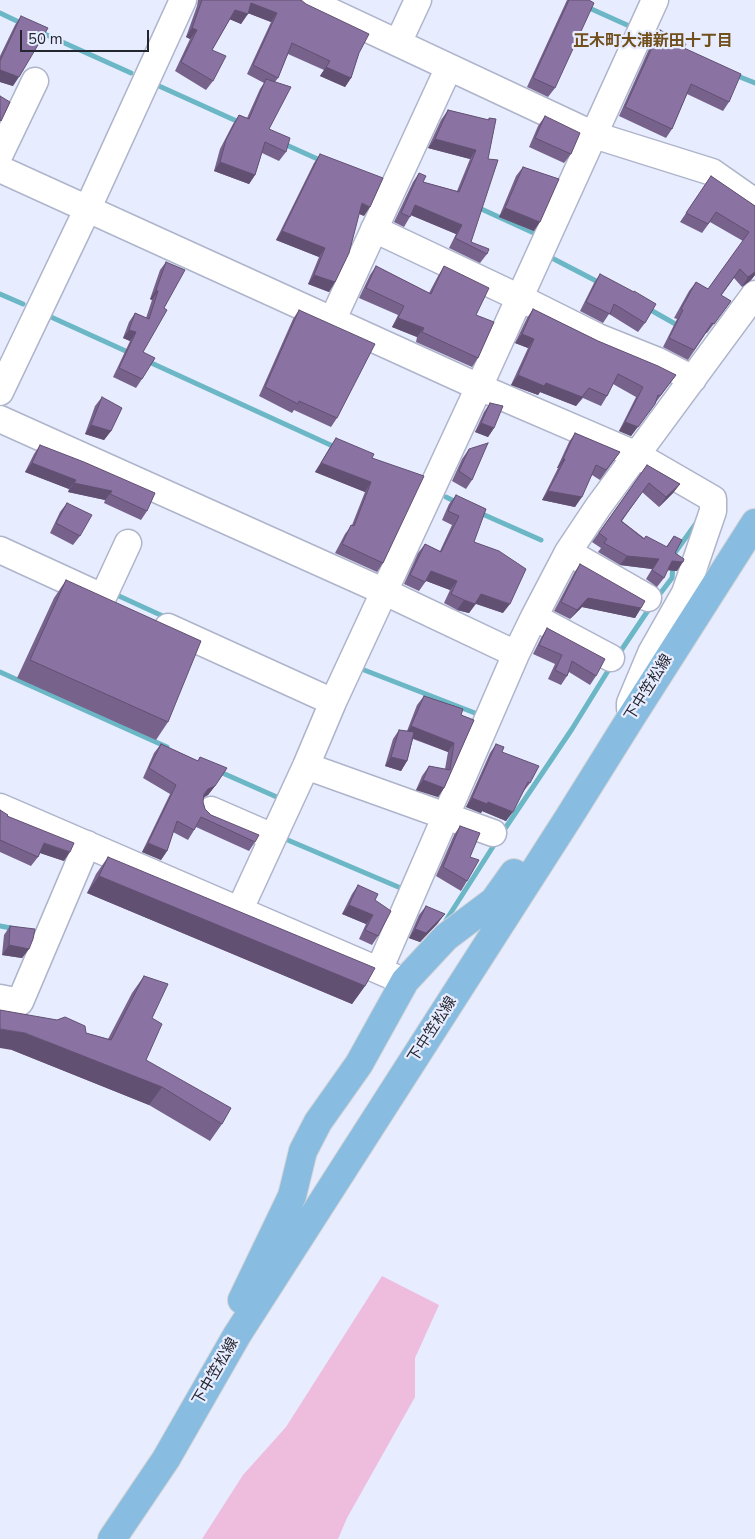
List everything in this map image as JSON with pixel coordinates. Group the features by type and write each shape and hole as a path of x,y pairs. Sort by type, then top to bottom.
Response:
{"main road":[{"name":"下中笠松線","path":"112,1539 166,1459 237,1335 755,523"},
{"path":"237,1335 237,1310 292,1196 303,1151 318,1122 359,1064 405,981 446,937 494,901 548,828 569,817"}],"street":[{"path":"0,392 87,210 182,0"},
{"path":"306,0 594,135 712,172 755,202"},
{"path":"398,43 418,0"},
{"path":"240,909 306,766 333,702 656,0"},
{"path":"332,321 449,67"},
{"path":"0,154 35,80"},
{"path":"0,169 332,321 637,455 713,499 713,510 684,593 652,653 630,703 632,716"},
{"path":"374,229 520,298 598,338 658,361 693,379"},
{"path":"379,970 516,654 568,552 598,507 755,294"},
{"path":"0,420 385,592 516,654"},
{"path":"0,550 112,601 128,543"},
{"path":"568,552 648,598"},
{"path":"147,617 333,702"},
{"path":"534,617 611,658"},
{"path":"306,766 493,833"},
{"path":"0,807 405,981"},
{"path":"211,810 273,837"},
{"path":"0,998 20,1002 87,844"}],"shaded area":[{"path":"382,1276 439,1305 415,1358 415,1397 347,1518 338,1539 202,1539 243,1475 286,1427"}],"building":[{"path":"202,0 301,0 369,34 359,53 351,78 326,67 330,61 292,43 278,78 253,65 277,13 251,3 248,14 235,10 212,50 226,56 213,81 181,62 197,30 192,28"},
{"path":"569,0 589,0 594,3 555,88 533,78"},
{"path":"21,16 48,28 19,77 0,70 0,61"},
{"path":"660,30 686,44 684,48 741,74 729,102 691,84 672,129 625,107"},
{"path":"266,79 291,87 269,129 290,138 286,152 265,142 255,175 220,162 226,140 239,115 249,119"},
{"path":"0,96 10,102 1,121 0,120"},
{"path":"448,110 489,120 489,118 496,119 488,159 498,160 471,242 489,249 487,254 455,238 462,225 415,205 410,217 401,213 419,173 426,176 423,182 459,192 476,150 435,139"},
{"path":"545,116 580,133 571,154 535,138"},
{"path":"320,154 383,178 370,207 362,203 349,253 335,282 314,275 325,248 282,231"},
{"path":"523,167 559,179 540,222 505,208"},
{"path":"711,176 755,206 755,272 748,277 740,269 721,295 731,301 714,324 712,323 694,350 669,338 683,310 681,309 696,282 708,289 749,232 716,212 708,224 686,213"},
{"path":"166,262 185,270 164,308 167,310 143,352 155,358 142,379 119,368 136,332 129,330 135,313 149,319 158,291 156,290"},
{"path":"376,266 431,294 444,266 489,288 476,315 494,322 478,358 422,332 424,328 398,318 404,306 366,288"},
{"path":"600,274 656,304 645,323 614,304 610,314 586,302"},
{"path":"533,309 598,341 676,375 660,396 658,395 655,404 638,427 625,422 643,387 618,374 607,396 589,388 582,397 546,383 544,386 518,375 534,339 522,334"},
{"path":"299,310 375,344 337,418 299,401 298,404 265,387"},
{"path":"102,397 122,408 111,431 91,425"},
{"path":"490,403 503,406 494,428 481,423"},
{"path":"575,433 620,452 606,470 596,465 582,497 548,491 565,459 563,459"},
{"path":"336,438 374,454 372,458 424,476 383,563 342,544 351,525 354,526 371,482 321,463"},
{"path":"488,443 472,480 459,471 469,449"},
{"path":"40,445 155,493 147,511 110,494 112,491 74,483 76,480 32,463"},
{"path":"647,465 680,484 666,497 649,483 621,521 644,539 646,536 667,547 674,536 682,540 675,553 684,559 683,562 672,561 664,578 652,570 659,559 627,556 604,543 607,539 599,533"},
{"path":"456,495 486,509 474,542 499,551 526,569 510,604 481,594 475,604 451,594 457,581 431,571 425,582 410,575 425,544 441,552 459,516 448,511"},
{"path":"67,503 92,515 80,536 56,523"},
{"path":"580,564 645,601 641,608 588,598 577,610 561,602"},
{"path":"66,580 201,641 168,722 30,660"},
{"path":"547,628 605,659 596,676 572,661 567,676 555,670 562,655 539,645"},
{"path":"424,696 463,709 461,715 474,720 444,788 423,780 429,766 450,770 454,743 411,726"},
{"path":"399,730 414,732 407,761 391,757"},
{"path":"161,744 198,761 200,757 227,768 215,786 208,789 204,794 203,802 205,809 211,815 259,835 255,842 201,817 194,830 177,821 167,851 148,843 176,785 149,768"},
{"path":"496,744 504,747 502,752 539,766 530,783 528,782 513,812 472,798"},
{"path":"0,810 7,816 74,843 70,852 44,843 38,857 0,840"},
{"path":"460,826 480,833 470,857 479,860 467,881 443,867"},
{"path":"108,857 375,968 365,986 99,876"},
{"path":"358,885 378,894 375,900 391,911 378,936 365,930 373,915 349,905"},
{"path":"426,906 445,914 426,933 415,929"},
{"path":"10,926 35,929 29,949 9,945"},
{"path":"144,976 168,984 152,1018 162,1024 146,1060 231,1108 222,1124 162,1087 25,1033 0,1029 0,1010 57,1020 65,1017 85,1026 86,1033 111,1040"}],"waterway":[{"path":"587,7 627,25"},
{"path":"0,13 23,24"},
{"path":"40,32 131,73"},
{"path":"735,75 755,83"},
{"path":"159,86 241,123"},
{"path":"282,143 322,161"},
{"path":"477,207 536,234"},
{"path":"548,256 602,284"},
{"path":"0,294 23,304"},
{"path":"647,308 679,326"},
{"path":"51,317 130,353"},
{"path":"147,361 337,448"},
{"path":"446,497 458,503"},
{"path":"480,513 541,540"},
{"path":"656,599 672,578 674,554 697,522"},
{"path":"119,596 167,618"},
{"path":"618,655 651,606"},
{"path":"502,833 572,729 611,666"},
{"path":"358,669 480,715"},
{"path":"0,672 167,747"},
{"path":"218,771 279,798"},
{"path":"283,838 403,889"},
{"path":"443,925 496,842"},
{"path":"0,926 16,929"}],"district":[{"name":"正木町大浦新田十丁目","path":"653,42"}]}
